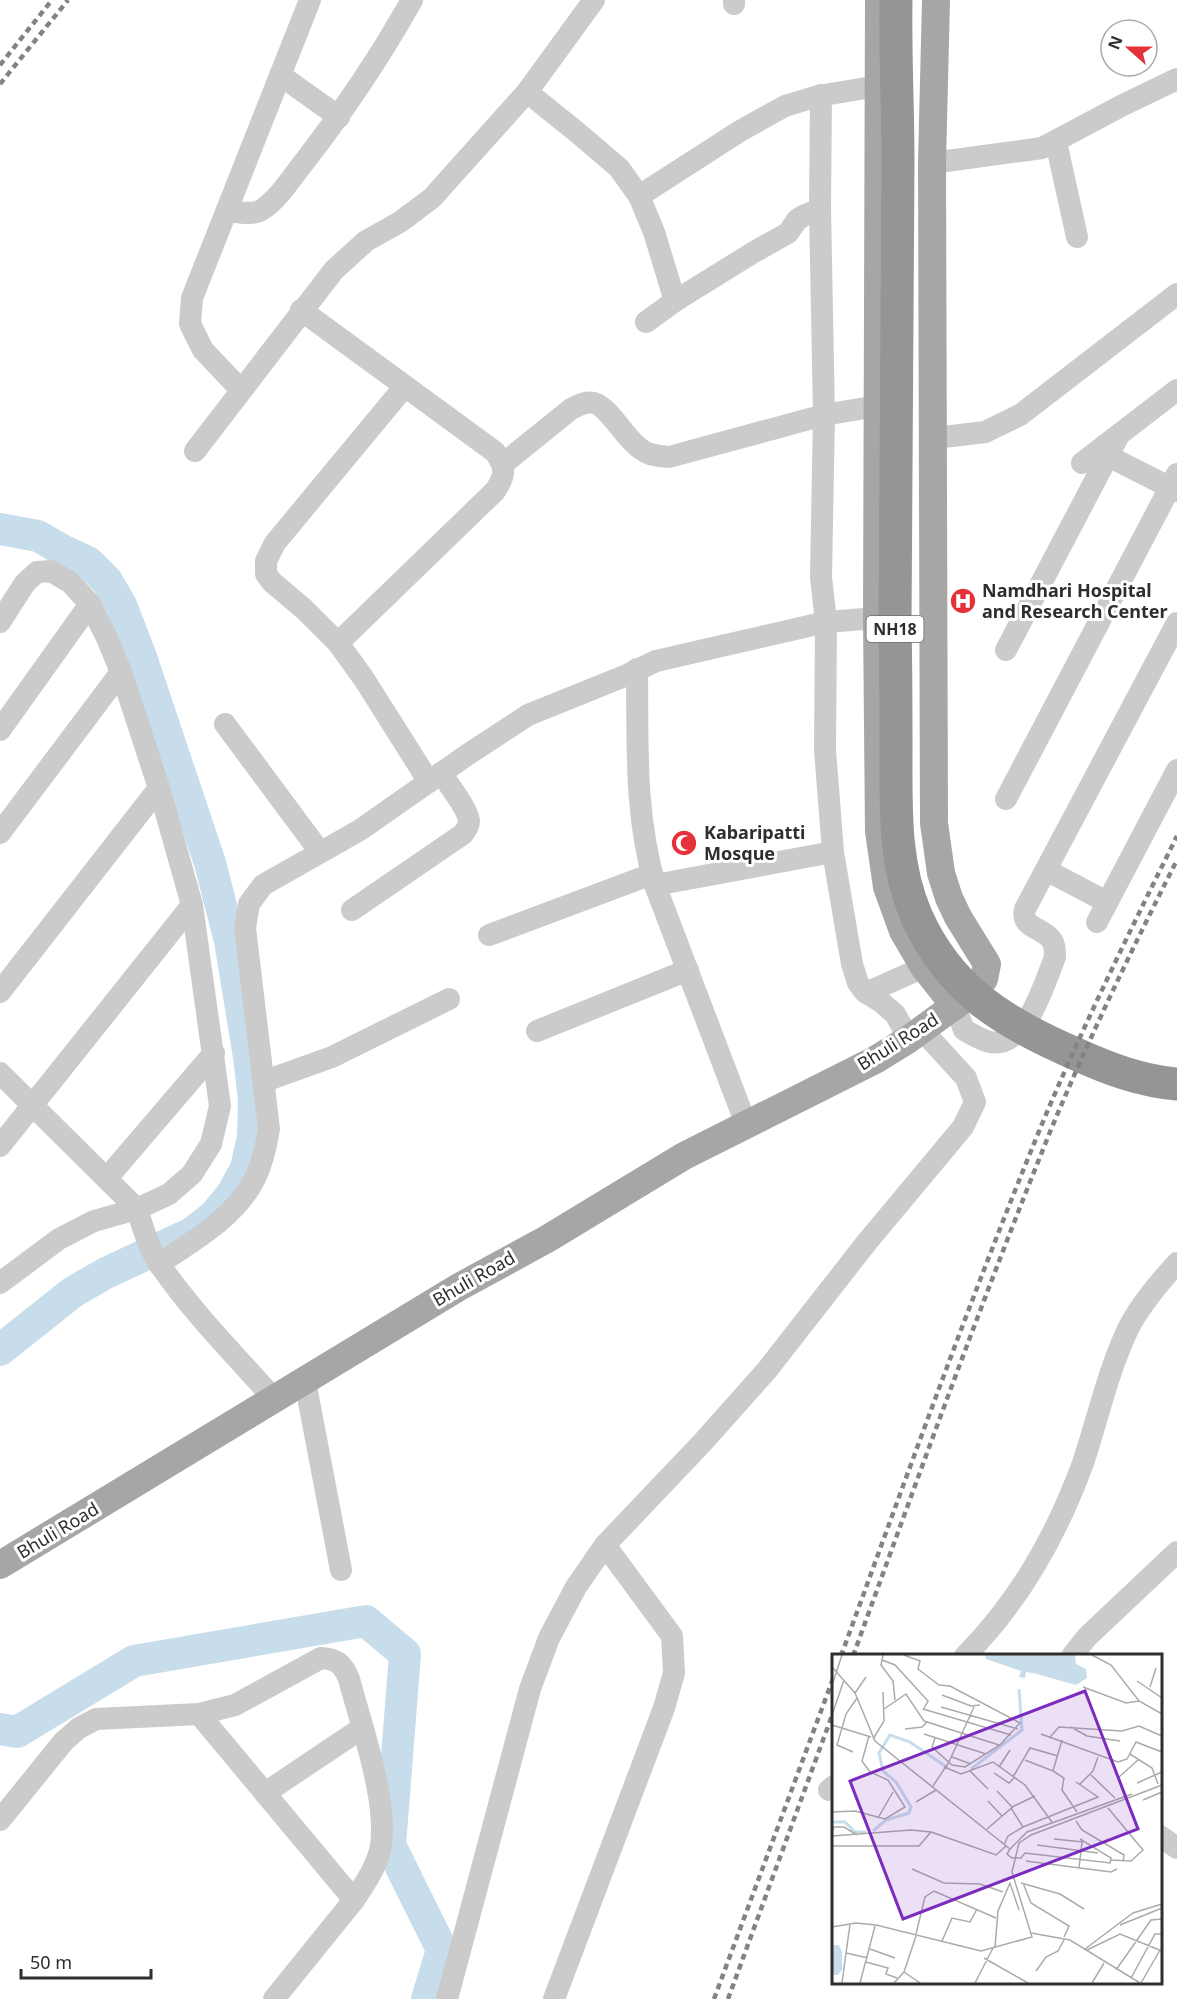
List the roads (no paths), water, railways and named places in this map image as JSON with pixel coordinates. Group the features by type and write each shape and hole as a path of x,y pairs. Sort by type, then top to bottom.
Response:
{"highway":[{"name":"NH18","path":"905,5 912,811 917,860 926,895 938,923 954,949 996,990 1056,1026 1087,1040 1138,1057 1177,1063"},
{"name":"NH18","path":"905,5 898,163 896,783 901,867 915,914 942,962 974,996 996,1014 1022,1030 1113,1070 1144,1080 1177,1084"}],"main road":[{"path":"905,5 878,86 879,831 887,887 894,908 911,947 955,1006"},
{"name":"Bhuli Road","path":"0,1565 459,1287 547,1239 684,1156 875,1060 955,1006 984,979 987,964 958,917 941,873 934,824 935,438 932,163 905,5"}],"street":[{"path":"241,390 203,350 190,324 192,298 310,0"},
{"path":"227,211 245,213 261,211 277,196 339,117 387,45 412,0"},
{"path":"195,451 301,310 334,270 366,241 400,222 432,198 527,92 594,0"},
{"path":"280,75 339,117"},
{"path":"932,163 1042,148 1177,79"},
{"path":"639,196 740,131 785,106 821,95 878,86"},
{"path":"527,92 619,168 639,196 654,232 675,301"},
{"path":"447,1999 530,1689 549,1638 576,1587 605,1545 702,1443 767,1370 867,1242 963,1127 975,1102 966,1078 881,1002 866,993 858,983 852,964 834,852 825,750 826,622 821,577 824,415 820,209 821,95"},
{"path":"1056,142 1077,237"},
{"path":"646,322 675,301 788,233 802,216 820,209"},
{"path":"935,438 985,432 1020,415 1177,294"},
{"path":"301,310 495,452 503,464 504,478 495,490 338,643"},
{"path":"352,910 463,834 468,828 467,813 435,778 338,643 304,609 272,582 266,573 266,561 275,543 405,386"},
{"path":"1082,463 1177,390"},
{"path":"503,464 572,409 592,402 600,406 630,440 649,454 669,457 824,415 877,406"},
{"path":"1006,650 1119,435"},
{"path":"1006,799 1175,484 1108,456"},
{"path":"0,622 26,583 38,572 51,571 71,583 90,604 121,672 159,788 192,906 220,1106 211,1144 192,1174 169,1194 137,1209 94,1221 59,1239 0,1283"},
{"path":"0,730 90,604"},
{"path":"158,1261 214,1226 235,1207 253,1183 264,1156 269,1129 246,928 249,904 263,885 360,830 528,715 656,661 826,622 877,618"},
{"path":"955,1006 964,1030 990,1042 1004,1041 1013,1036 1031,1015 1055,957 1054,944 1051,938 1029,926 1023,916 1177,622"},
{"path":"637,669 639,802 647,858 746,1124"},
{"path":"0,833 121,672"},
{"path":"225,724 321,852"},
{"path":"1097,922 1177,770"},
{"path":"0,992 159,788"},
{"path":"489,935 654,879 834,852"},
{"path":"1046,870 1107,902"},
{"path":"0,1146 192,906"},
{"path":"866,993 924,967"},
{"path":"537,1031 688,970"},
{"path":"264,1081 332,1057 449,999"},
{"path":"107,1178 214,1053"},
{"path":"0,1073 137,1209 144,1232 158,1261 192,1306 275,1400"},
{"path":"967,1654 989,1632 1019,1591 1048,1542 1083,1462 1113,1366 1129,1327 1157,1285 1177,1263"},
{"path":"305,1381 341,1570"},
{"path":"554,1999 664,1708 674,1673 672,1636 605,1545"},
{"path":"1074,1654 1087,1638 1177,1552"},
{"path":"0,1820 64,1740 79,1728 96,1719 199,1714 235,1705 321,1658 334,1659 345,1667 381,1802 380,1849 366,1883 354,1900 274,1999"},
{"path":"199,1714 354,1900"},
{"path":"265,1793 362,1728"},
{"path":"1162,1837 1177,1848"}],"waterway":[{"path":"0,529 38,536 88,562 107,581 121,605 141,657 210,863 230,941 254,1100 253,1137 246,1168 232,1194 214,1216 192,1233 106,1273 73,1292 0,1350"},
{"path":"0,1729 17,1732 134,1661 366,1621 405,1654 390,1845 442,1950 427,1999"}],"railway":[{"path":"0,65 52,0"},
{"path":"0,84 68,0"},
{"path":"842,1654 964,1322 1042,1124 1090,1015 1177,836"},
{"path":"854,1654 974,1327 1050,1132 1111,995 1177,860"},
{"path":"714,1999 832,1681"},
{"path":"728,1999 832,1715"}],"place":[{"name":"Namdhari Hospital and Research Center","path":"963,601"},
{"name":"Kabaripatti Mosque","path":"684,843"}]}
